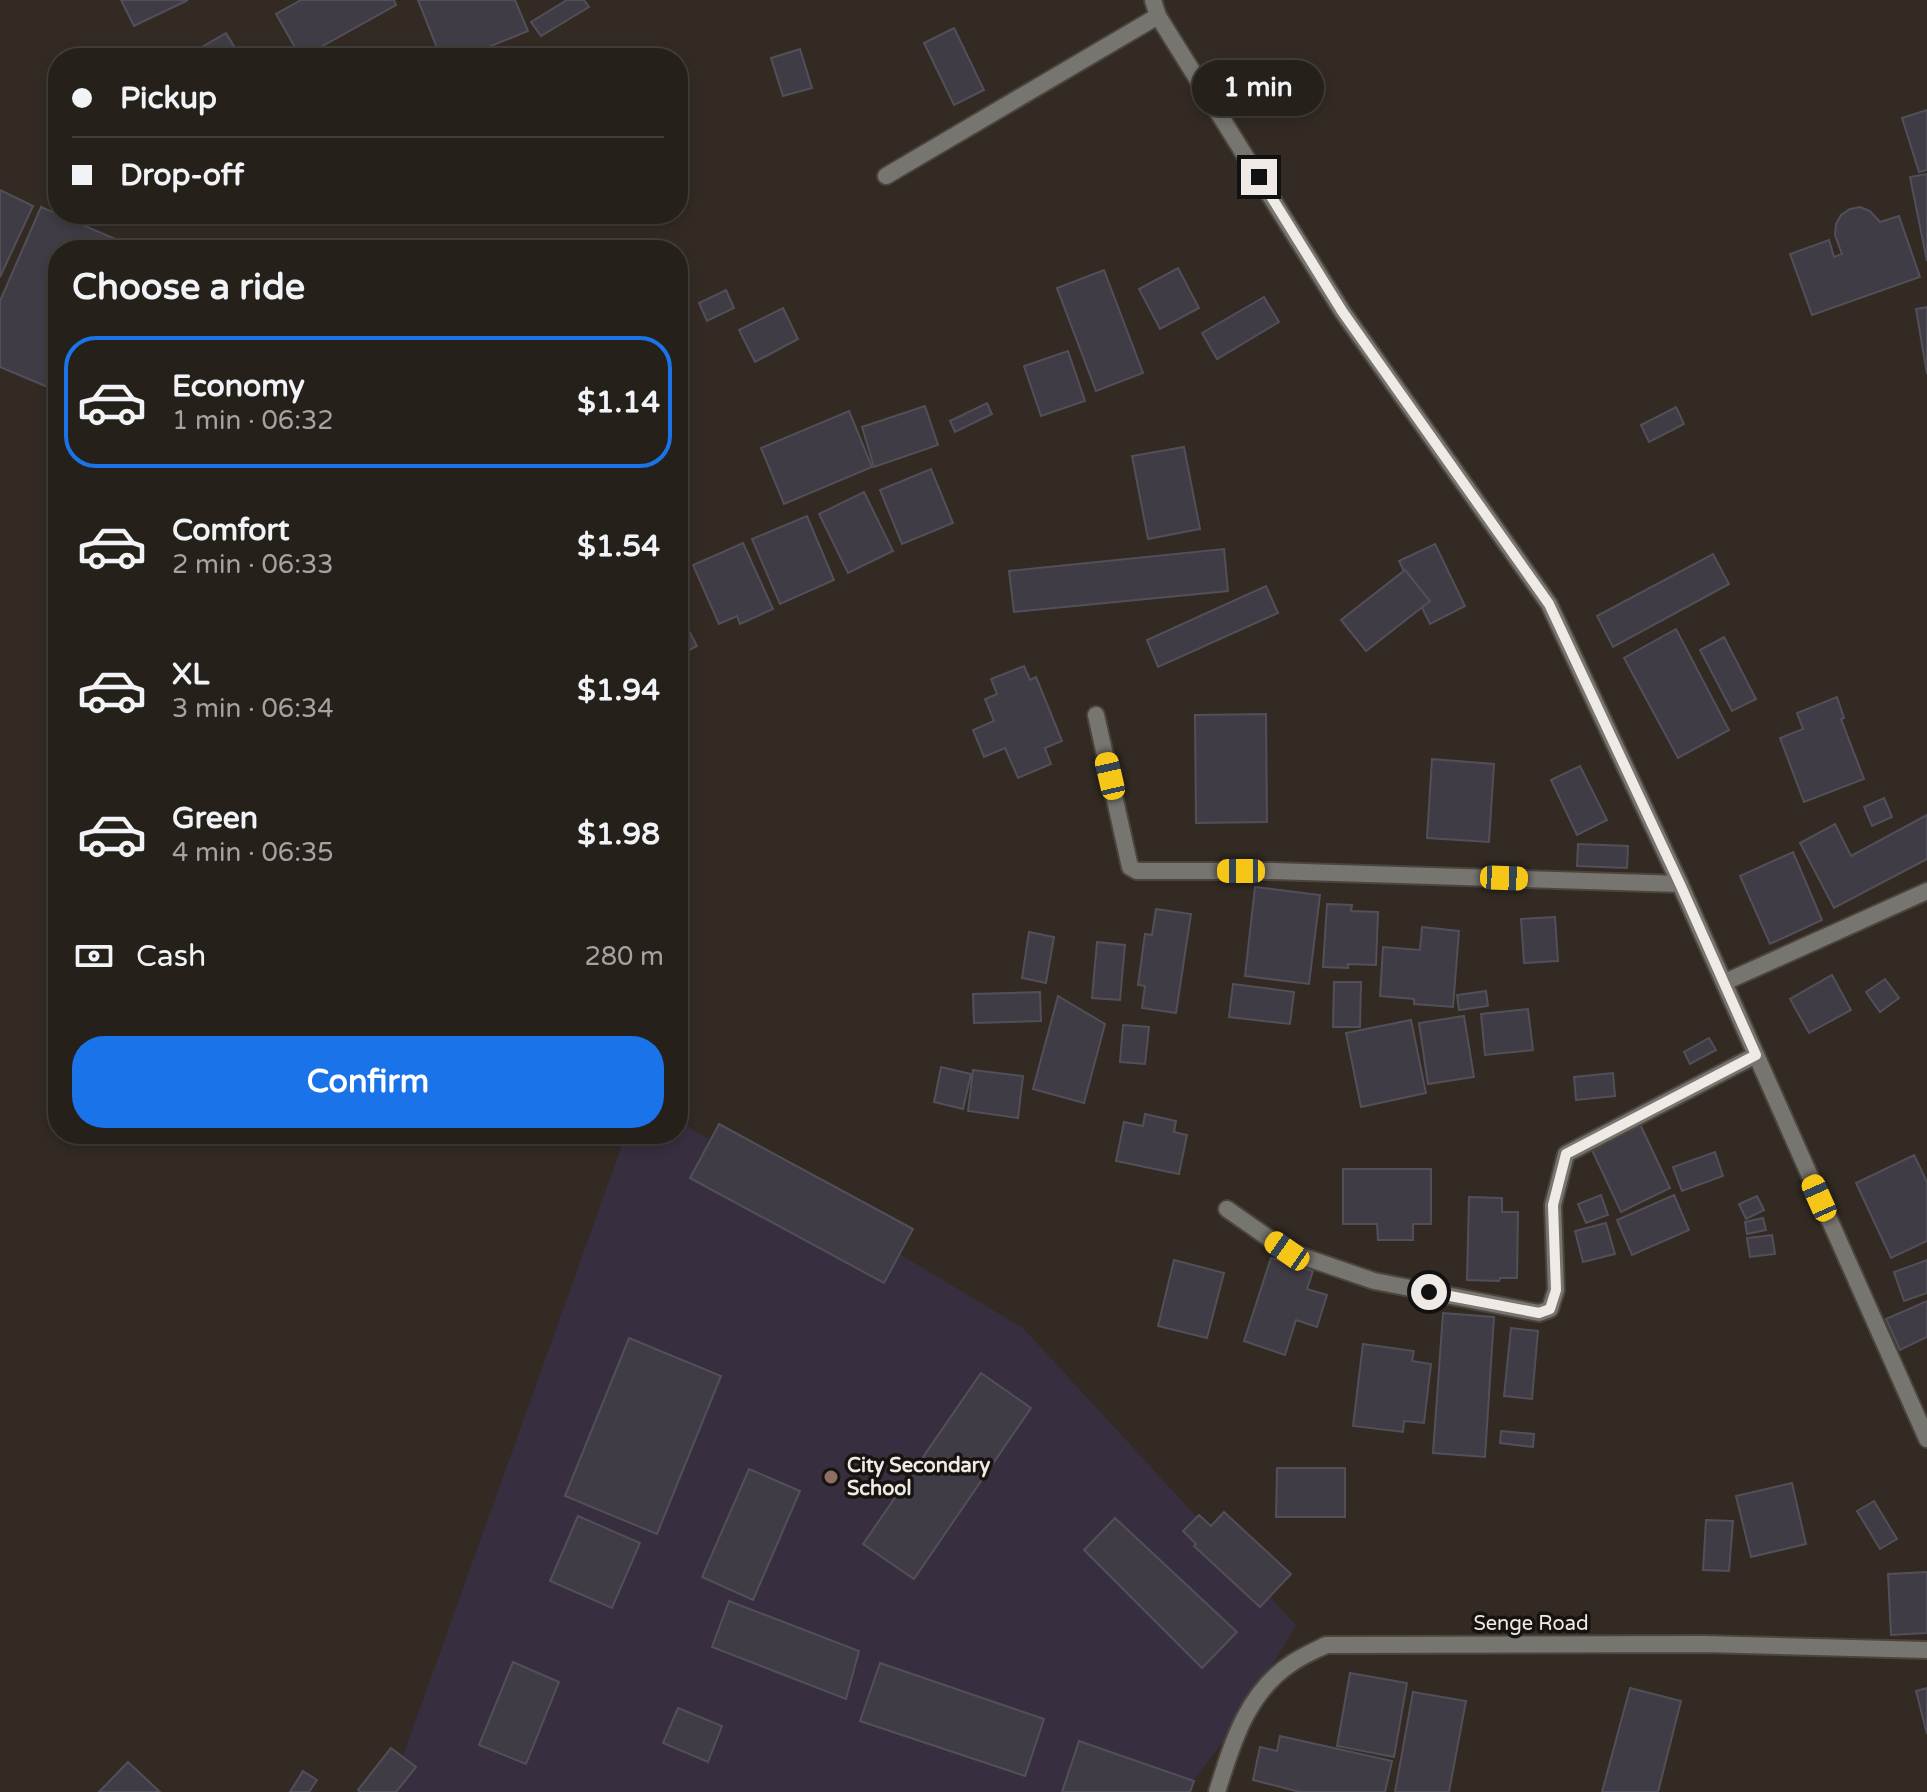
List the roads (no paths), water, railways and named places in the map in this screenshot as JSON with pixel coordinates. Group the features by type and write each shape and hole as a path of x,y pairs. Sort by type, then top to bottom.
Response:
{"street":[{"path":"886,176 1156,8 1342,311 1549,604 1725,982 1927,1439"},
{"path":"1096,715 1130,867 1137,871 1272,871 1680,884"},
{"path":"1725,982 1927,891"},
{"path":"1227,1209 1287,1251 1374,1281 1539,1313 1550,1309 1556,1290 1553,1205 1566,1154 1756,1055"},
{"name":"Senge Road","path":"1217,1792 1242,1720 1262,1689 1291,1663 1326,1645 1704,1644 1927,1650"}],"place":[{"name":"City Secondary School","path":"831,1477"}]}
